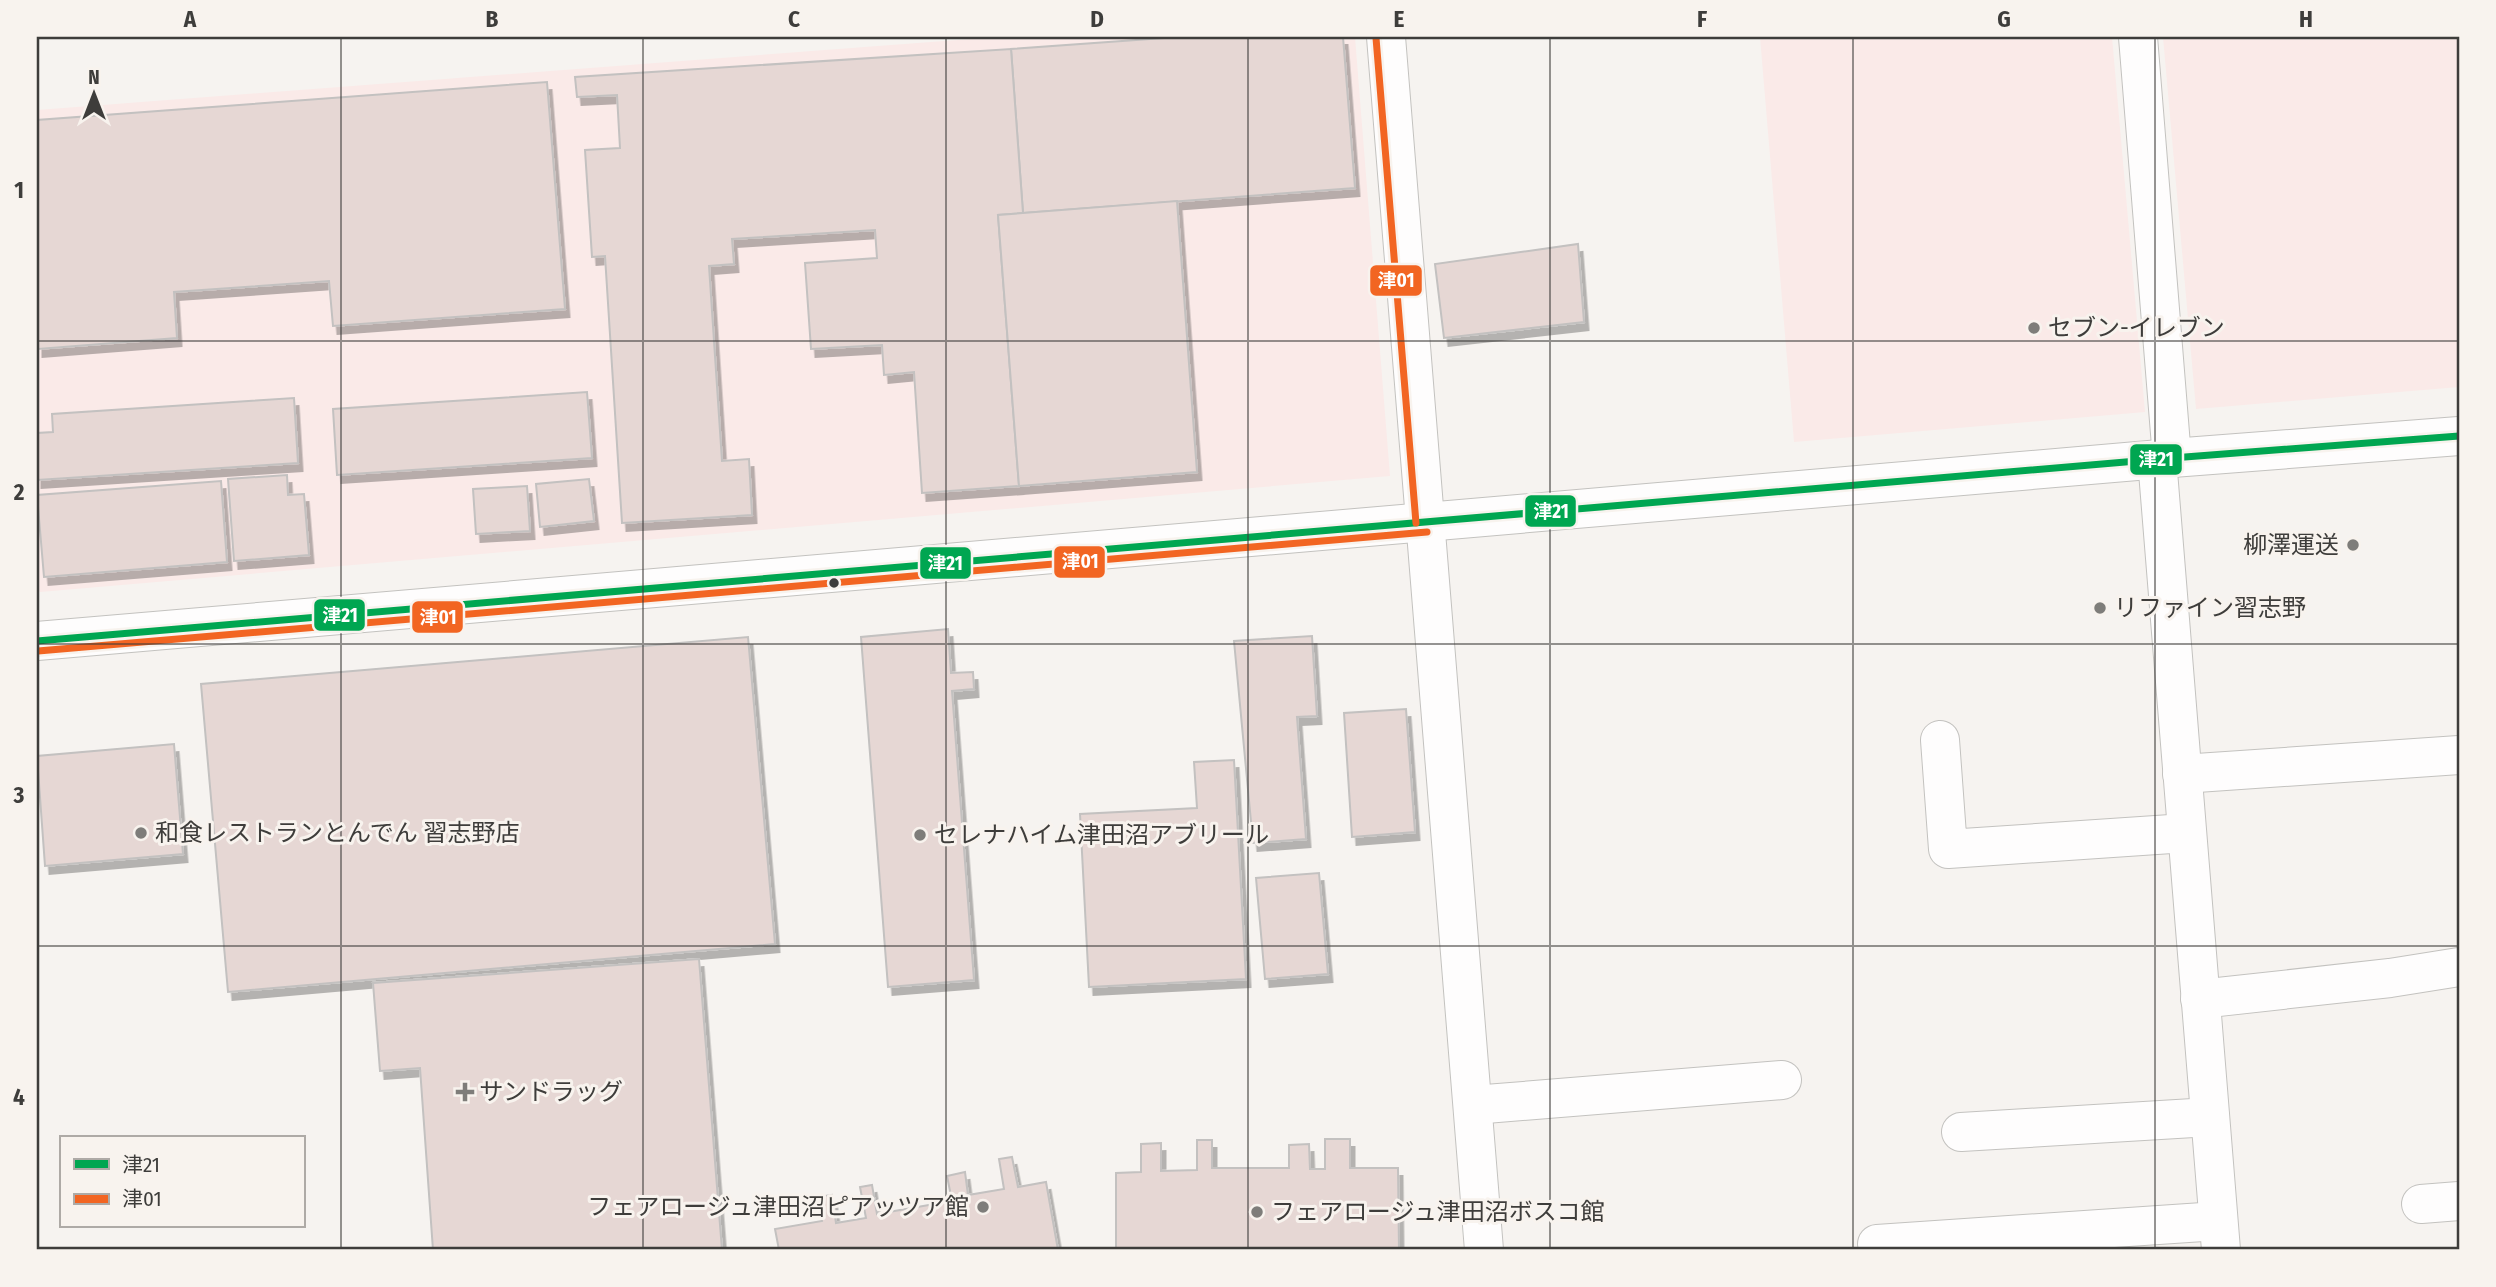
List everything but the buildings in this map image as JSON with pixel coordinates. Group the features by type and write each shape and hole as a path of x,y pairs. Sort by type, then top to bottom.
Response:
{"street":[{"path":"1386,37 1484,1250"},
{"path":"1877,1244 2219,1236 2182,774 2138,37"},
{"path":"37,641 2164,458 2459,436"},
{"path":"1940,740 1948,849 2186,833"},
{"path":"2182,774 2459,755"},
{"path":"2200,999 2390,978 2459,967"},
{"path":"1473,1105 1783,1080"},
{"path":"1961,1132 2210,1116"},
{"path":"2421,1204 2459,1201"}],"shaded area":[{"path":"997,37 1355,37 1390,476 40,592 37,589 37,110"},
{"path":"1760,37 2112,37 2145,412 1794,442"},
{"path":"2163,37 2459,37 2459,387 2196,409"}],"transit line":[{"name":"津01","path":"1376,38 1416,523"},
{"name":"津21","path":"37,641 2172,458 2459,436"},
{"name":"津01","path":"38,651 1427,532"}],"place":[{"name":"セブン-イレブン","path":"2034,328"},
{"name":"柳澤運送","path":"2353,545"},
{"name":"リファイン習志野","path":"2100,608"},
{"name":"和食レストランとんでん 習志野店","path":"141,833"},
{"name":"セレナハイム津田沼アブリール","path":"920,835"},
{"name":"サンドラッグ","path":"465,1092"},
{"name":"フェアロージュ津田沼ピアッツア館","path":"983,1207"},
{"name":"フェアロージュ津田沼ボスコ館","path":"1257,1212"}]}
